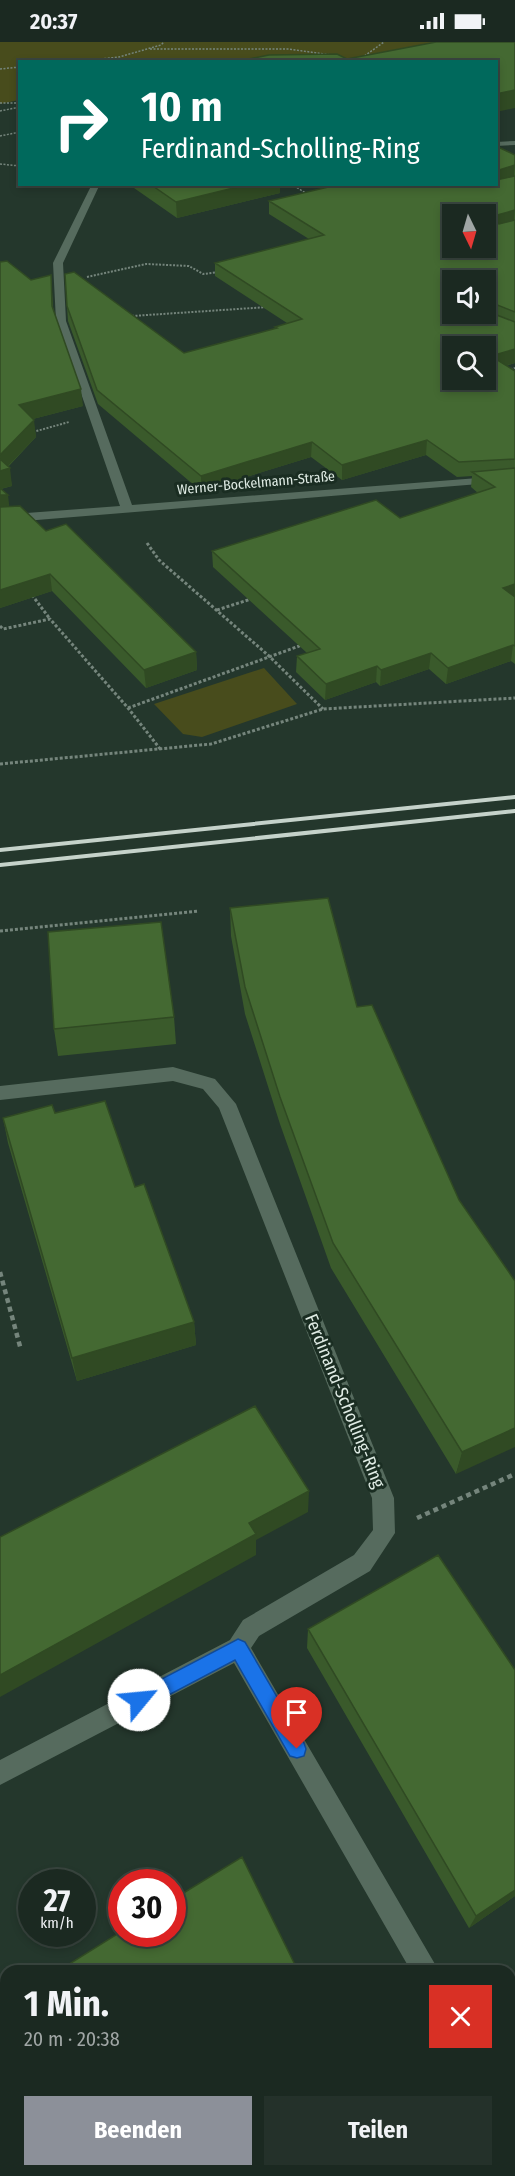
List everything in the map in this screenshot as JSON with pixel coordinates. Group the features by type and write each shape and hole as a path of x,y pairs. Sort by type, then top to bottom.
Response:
{"street":[{"path":"498,144 515,143"},
{"path":"95,186 58,262 61,321 127,508"},
{"name":"Werner-Bockelmann-Straße","path":"0,519 515,478"},
{"name":"Ferdinand-Scholling-Ring","path":"0,1094 173,1074 209,1084 227,1104 383,1498 384,1533"},
{"path":"0,1773 238,1648 251,1628 362,1563 384,1533"},
{"path":"238,1648 423,1965"}],"path":[{"path":"88,60 119,57 171,42"},
{"path":"359,60 384,42"},
{"path":"150,49 289,48 327,53 343,58"},
{"path":"113,60 119,57"},
{"path":"0,69 18,67"},
{"path":"0,103 18,103"},
{"path":"0,111 18,106"},
{"path":"0,136 18,132"},
{"path":"0,164 18,166"},
{"path":"294,186 311,196"},
{"path":"59,283 146,264 189,266 203,274 224,271"},
{"path":"130,316 269,307"},
{"path":"505,371 515,368"},
{"path":"31,432 94,415"},
{"path":"147,543 159,560 269,656 323,709"},
{"path":"32,587 33,596 50,619 128,708 161,750"},
{"path":"217,610 250,599"},
{"path":"1,628 50,619"},
{"path":"128,708 311,642"},
{"path":"0,764 211,744 323,709 515,698"},
{"path":"0,932 199,911"},
{"path":"0,1272 21,1350"},
{"path":"384,1533 515,1474"}],"green space":[{"path":"0,42 478,42 359,60 18,60 18,100 0,104"},
{"path":"264,668 297,704 202,737 183,734 154,704"}],"building":[{"path":"436,42 515,42 515,90 498,94 498,60 243,60 269,55 337,54 347,59"},
{"path":"498,147 515,155 515,165 498,170"},
{"path":"515,176 515,210 496,215 496,204 442,204 442,258 496,258 496,222 499,224 515,220 515,312 496,304 496,270 442,270 442,324 496,324 496,315 515,322 515,349 496,355 496,336 442,336 442,390 496,390 496,359 515,371 515,459 459,462 427,440 342,465 312,442 201,476 97,390 67,306 65,274 74,272 184,353 302,319 215,263 324,235 269,201 333,186 498,186 498,180"},
{"path":"153,186 242,186 176,202"},
{"path":"7,261 31,280 51,275 52,306 81,389 19,405 34,420 0,455 0,262"},
{"path":"0,459 10,468 0,471"},
{"path":"515,468 515,584 503,588 515,597 515,646 448,668 431,653 381,670 377,666 326,684 297,656 320,649 212,551 376,500 400,518 495,487 472,472"},
{"path":"0,488 8,495 0,495"},
{"path":"20,506 46,531 66,524 196,652 144,670 50,574 0,590 0,507"},
{"path":"328,898 357,1007 372,1005 459,1200 515,1281 515,1428 462,1452 333,1243 280,1097 245,987 230,908"},
{"path":"161,922 174,1017 54,1029 48,932"},
{"path":"105,1101 135,1187 144,1184 194,1322 72,1358 3,1118 52,1105 55,1113"},
{"path":"255,1406 309,1491 249,1523 256,1534 0,1675 0,1537"},
{"path":"438,1555 515,1670 515,1890 476,1916 308,1629"},
{"path":"242,1857 295,1965 68,1965 108,1940 108,1947 186,1947 186,1891"}],"railway":[{"path":"0,850 515,797"},
{"path":"0,865 515,811"}],"route":[{"path":"139,1700 238,1648 297,1749"}]}
